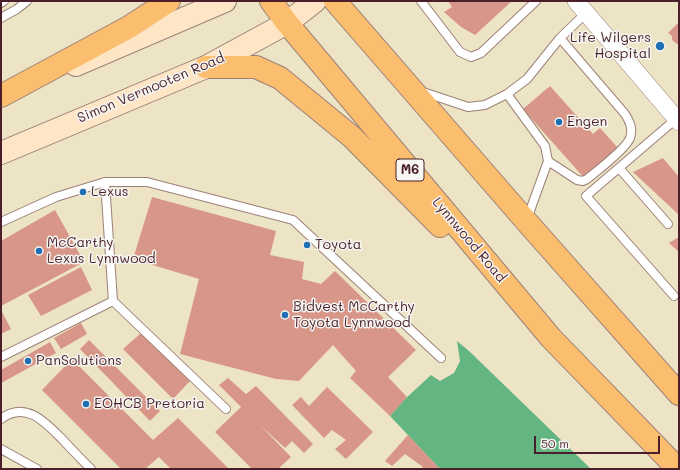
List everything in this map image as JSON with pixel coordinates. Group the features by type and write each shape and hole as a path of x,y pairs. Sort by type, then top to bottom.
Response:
{"main road":[{"path":"1,97 129,27 169,1"},
{"path":"1,97 225,1"},
{"name":"Lynnwood Road","path":"271,1 287,23 551,338 678,469"},
{"name":"Simon Vermooten Road","path":"1,153 206,67 287,23 315,1"},
{"path":"335,1 679,394"},
{"path":"206,67 256,67 280,78 352,137 551,338"}],"street":[{"path":"581,7 677,121"}],"lane":[{"path":"1,18 17,10 27,1"},
{"path":"421,1 460,52 471,57 481,53 536,1"},
{"path":"410,88 468,107 486,105 507,94 527,78 560,38 581,7"},
{"path":"548,161 577,180 583,181 620,150 630,138 631,124 625,114 560,38"},
{"path":"507,94 545,146 548,161 526,221"},
{"path":"674,296 586,196 677,121"},
{"path":"619,168 668,224"},
{"path":"1,222 56,197 105,182 147,182 293,220 441,358"},
{"path":"105,182 113,301 226,409"},
{"path":"1,357 113,301"},
{"path":"1,419 7,414 15,412 25,412 36,417 50,427 91,469"},
{"path":"1,449 37,469"}],"green space":[{"path":"457,341 591,469 438,469 439,468 390,416 404,400 431,375 440,381 454,373 460,361"}],"building":[{"path":"448,1 512,1 475,35 461,27 444,12 452,7"},
{"path":"679,22 679,44 677,44 672,40 672,36 668,33"},
{"path":"550,86 593,134 600,128 619,149 585,179 523,109"},
{"path":"663,158 679,177 679,215 633,172"},
{"name":"Bidvest McCarthy Toyota Lynnwood","path":"152,197 276,231 270,255 304,262 302,279 321,284 335,271 416,350 388,377 407,397 390,416 350,378 356,371 333,345 299,381 276,379 180,354 199,279 133,259"},
{"name":"McCarthy Lexus Lynnwood","path":"55,210 84,262 1,306 1,241"},
{"path":"679,237 679,252 669,243"},
{"path":"81,267 92,290 41,316 28,295"},
{"path":"1,310 11,329 1,334"},
{"path":"81,323 87,334 61,349 54,338"},
{"path":"141,333 190,381 173,399 123,349"},
{"path":"89,340 160,411 150,421 80,349"},
{"name":"PanSolutions","path":"50,342 56,353 1,383 1,370"},
{"name":"EOHCB Pretoria","path":"72,359 153,440 178,418 229,469 171,469 159,457 145,469 121,469 42,390"},
{"path":"228,378 246,394 256,386 313,444 304,453 292,441 285,448 260,425 291,457 278,469 252,469 215,432 241,407 219,385"},
{"path":"327,387 373,432 346,459 335,449 346,440 332,430 324,438 292,405 301,397 309,406"},
{"path":"408,435 439,468 438,469 421,469 423,467 405,454 392,466 385,461"}],"place":[{"name":"Life Wilgers Hospital","path":"660,46"},
{"name":"Engen","path":"559,122"},
{"name":"Lexus","path":"83,192"},
{"name":"Toyota","path":"307,245"},
{"name":"McCarthy Lexus Lynnwood","path":"39,251"},
{"name":"Bidvest McCarthy Toyota Lynnwood","path":"285,315"},
{"name":"PanSolutions","path":"28,361"},
{"name":"EOHCB Pretoria","path":"86,404"}]}
